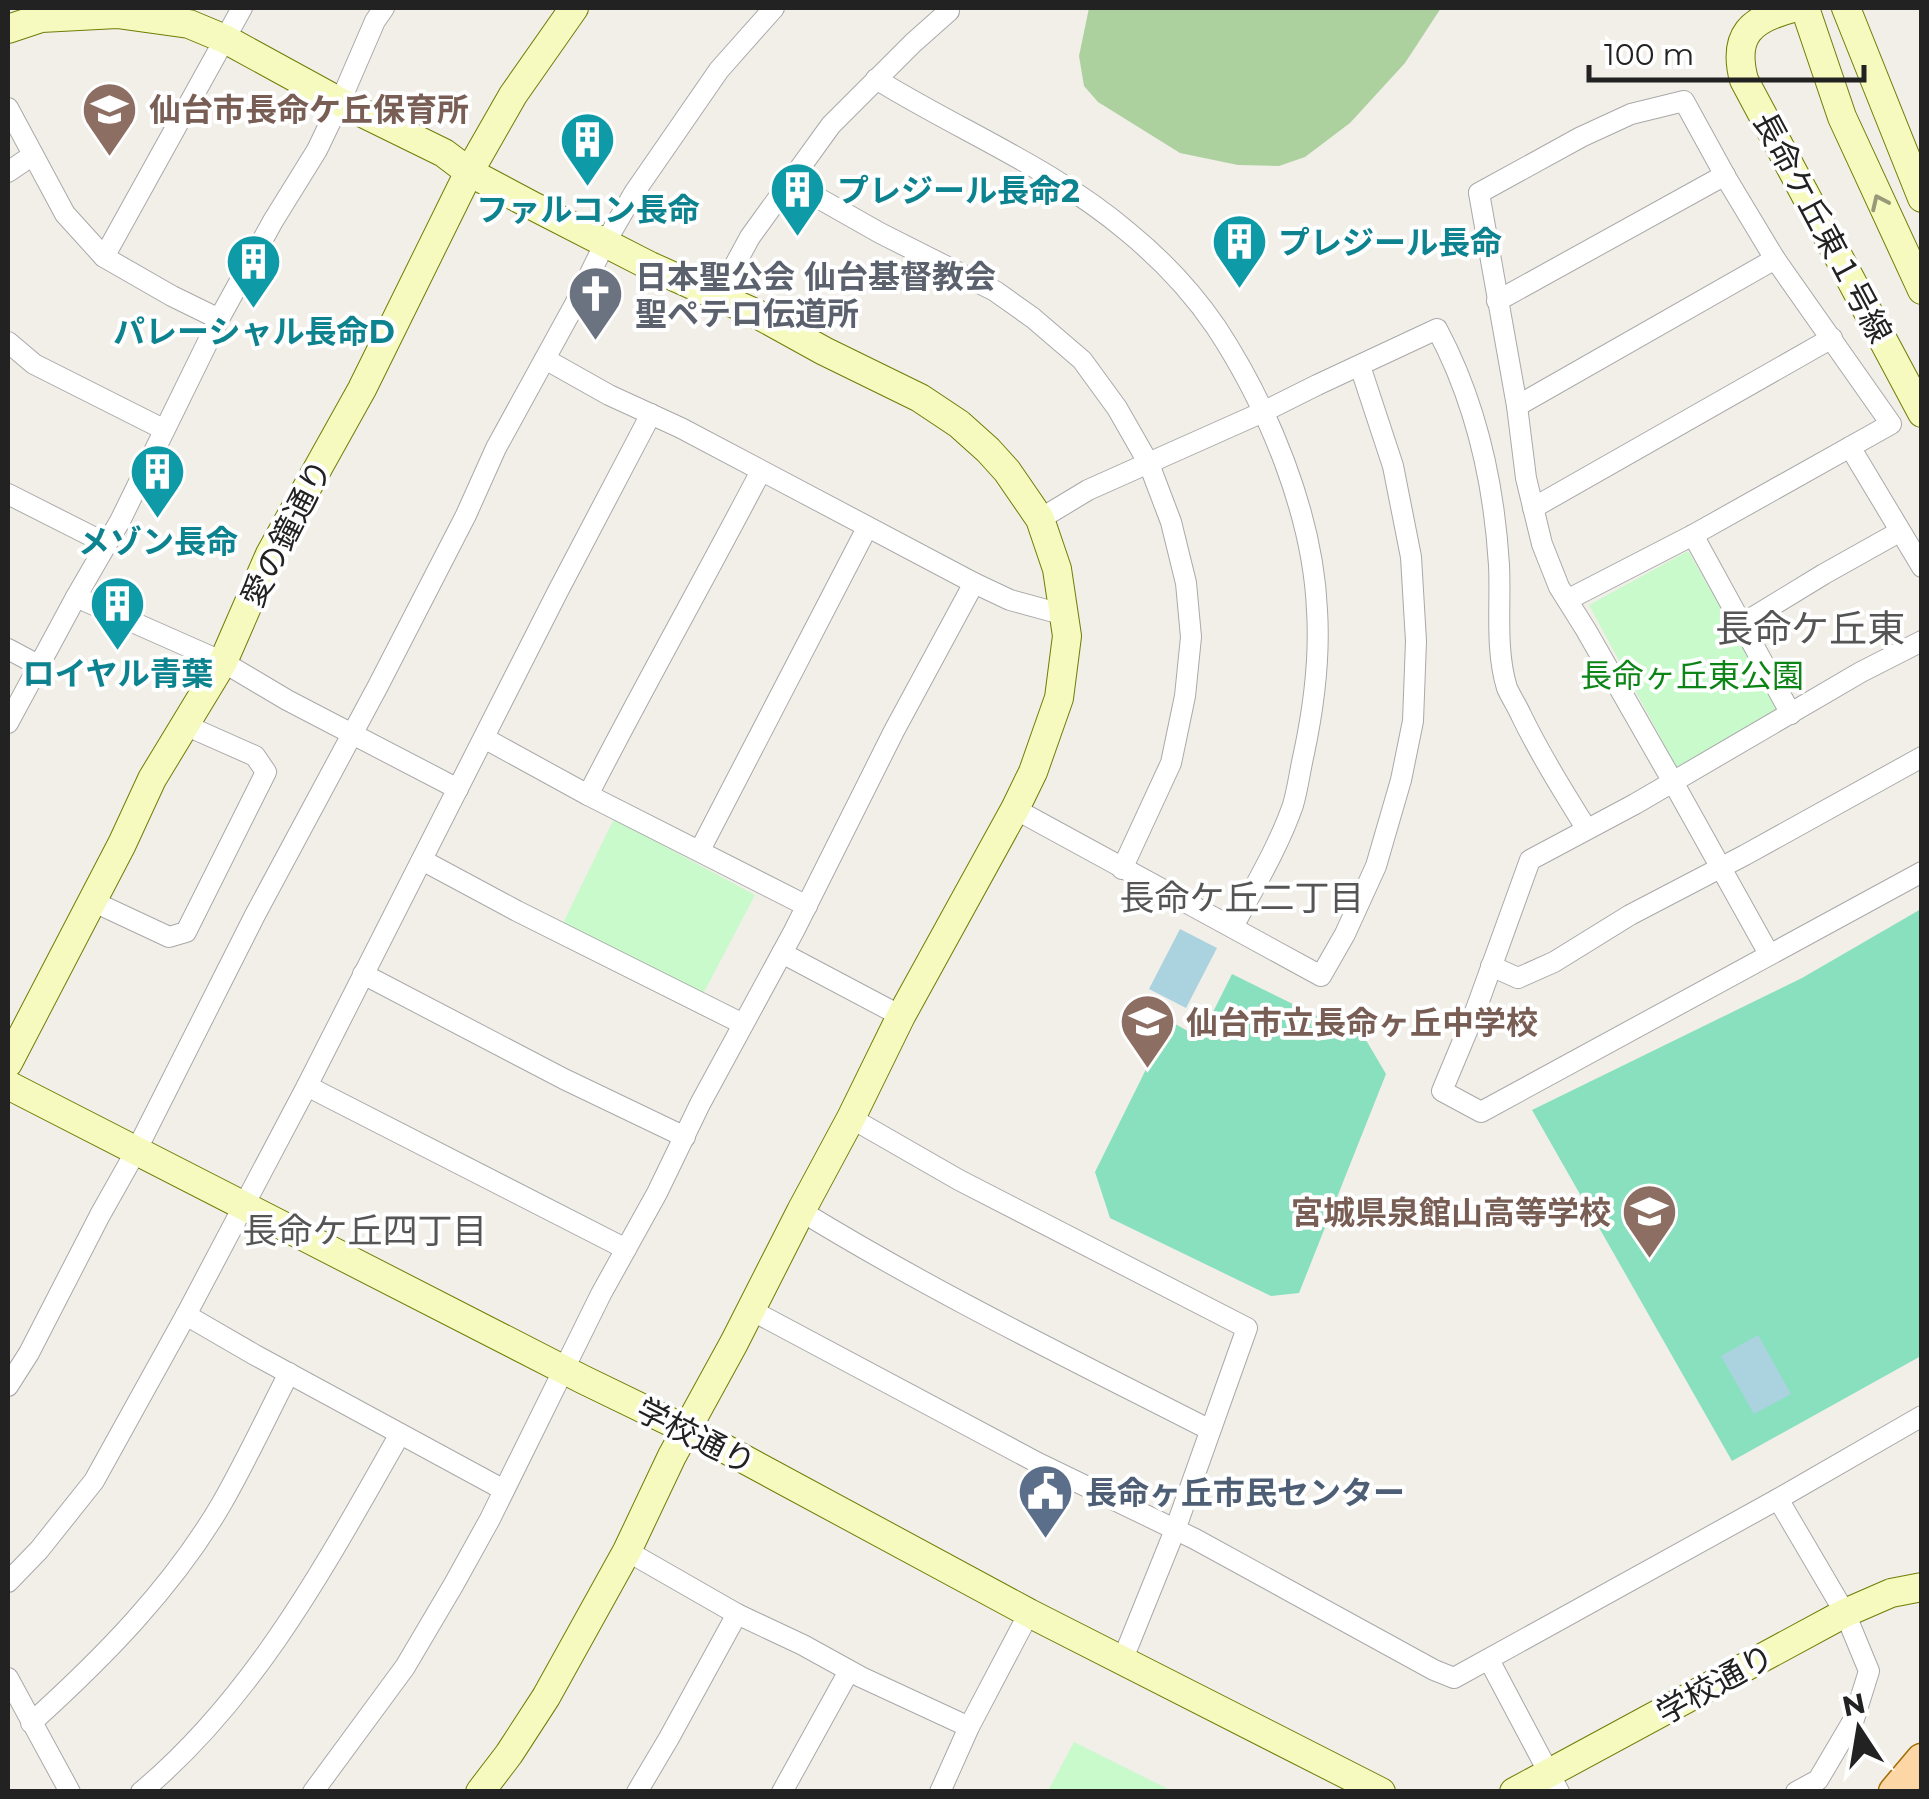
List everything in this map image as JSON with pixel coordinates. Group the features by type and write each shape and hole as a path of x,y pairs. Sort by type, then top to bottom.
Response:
{"main road":[{"path":"1895,1792 1922,1760"}],"street":[{"path":"104,257 242,8"},
{"path":"8,723 120,521 218,319 317,150 384,8"},
{"name":"愛の鐘通り","path":"8,1064 152,780 223,662 270,554 362,389 469,172 513,95 574,8"},
{"path":"8,1386 136,1151 255,915 466,515 496,448 606,243 634,193 718,70 774,8"},
{"path":"718,296 750,238 831,124 948,11 946,8"},
{"name":"長命ケ丘東１号線","path":"1794,8 1752,26 1740,41 1739,62 1744,80 1922,413"},
{"path":"1805,8 1842,117 1922,290"},
{"path":"1846,8 1922,198"},
{"path":"8,29 41,18 92,11 190,24 225,39 606,243 755,313 920,398 958,424 1007,471 1040,519 1057,569 1067,636 1059,698 1033,772 901,1016 627,1550 546,1697 480,1792"},
{"path":"876,78 923,108 1030,164 1130,233 1176,278 1214,324 1263,412 1286,470 1313,566 1318,662 1309,731 1293,804 1233,928"},
{"path":"1568,600 1693,536 1891,424 1775,259 1684,101 1631,114 1597,129 1479,194 1526,478 1542,544 1559,587 1769,954"},
{"path":"8,108 65,214 104,257 218,319"},
{"path":"8,172 33,155"},
{"path":"1497,301 1724,174"},
{"path":"790,182 995,291 1034,318 1082,360 1117,408 1148,464 1175,537 1186,583 1191,638 1185,696 1170,763 1122,869"},
{"path":"1517,406 1775,259"},
{"path":"1040,519 1088,490 1437,330 1452,358 1481,440 1490,482 1508,688 1554,777 1586,828"},
{"path":"1534,508 1832,338"},
{"path":"8,342 34,364 164,429"},
{"path":"545,359 974,583 1010,600 1065,615"},
{"path":"1015,810 1321,976 1376,866 1401,780 1412,722 1416,641 1411,557 1393,466 1360,366"},
{"path":"8,1582 94,1481 186,1314 651,414"},
{"path":"1850,448 1922,567"},
{"path":"588,795 761,471"},
{"path":"8,494 107,544"},
{"path":"700,850 867,528"},
{"path":"1742,624 1899,532"},
{"path":"1693,536 1791,714"},
{"path":"313,1792 405,1667 454,1584 562,1369 974,583"},
{"path":"76,597 223,662 458,789"},
{"path":"1922,641 1530,860 1442,1092 1481,1112 1922,872"},
{"path":"8,649 38,665"},
{"path":"92,901 169,937 186,932 266,772 255,756 185,725"},
{"path":"484,738 807,906"},
{"path":"1491,966 1518,978 1554,962 1630,915 1922,758"},
{"path":"422,860 742,1024"},
{"path":"782,953 901,1016"},
{"path":"363,974 684,1137"},
{"name":"学校通り","path":"8,1085 686,1429 1029,1613 1381,1792"},
{"path":"307,1086 626,1249"},
{"path":"851,1118 959,1180 1247,1328 1175,1530 1122,1661"},
{"path":"801,1210 982,1313 1210,1430"},
{"path":"751,1310 1454,1678 1922,1416"},
{"path":"186,1314 504,1490"},
{"path":"32,1723 122,1636 172,1575 220,1505 289,1373"},
{"path":"141,1792 234,1698 326,1562 400,1434"},
{"path":"1778,1499 1844,1613 1869,1671 1854,1719 1818,1780 1796,1792"},
{"path":"627,1550 737,1614 970,1727"},
{"name":"学校通り","path":"1514,1792 1554,1782 1844,1613 1891,1593 1922,1586"},
{"path":"940,1792 1029,1613"},
{"path":"637,1792 737,1614"},
{"path":"1489,1660 1554,1782"},
{"path":"782,1792 849,1671"},
{"path":"8,1678 70,1792"}],"green space":[{"path":"1089,8 1441,8 1405,63 1350,123 1305,157 1279,166 1238,165 1180,153 1098,102 1084,86 1079,56"},
{"name":"長命ヶ丘東公園","path":"1688,551 1779,708 1677,768 1589,605"},
{"path":"614,819 755,895 703,994 563,923"},
{"path":"1921,909 1921,1356 1732,1461 1532,1110 1802,978"},
{"path":"1232,974 1366,1040 1386,1074 1299,1293 1271,1296 1110,1218 1095,1172 1170,1021 1200,1038"},
{"path":"1074,1742 1172,1791 1048,1791"}],"water":[{"path":"1180,929 1217,948 1186,1008 1149,989"},
{"path":"1758,1335 1791,1394 1754,1414 1721,1356"}],"place":[{"name":"仙台市長命ケ丘保育所","path":"110,158"},
{"name":"ファルコン長命","path":"588,189"},
{"name":"プレジール長命2","path":"798,239"},
{"name":"プレジール長命","path":"1239,291"},
{"name":"パレーシャル長命D","path":"254,311"},
{"name":"日本聖公会 仙台基督教会 聖ペテロ伝道所","path":"596,343"},
{"name":"メゾン長命","path":"158,521"},
{"name":"ロイヤル青葉","path":"118,653"},
{"name":"仙台市立長命ヶ丘中学校","path":"1147,1071"},
{"name":"宮城県泉館山高等学校","path":"1650,1261"},
{"name":"長命ヶ丘市民センター","path":"1046,1541"}],"district":[{"name":"長命ケ丘東","path":"1810,628"},
{"name":"長命ケ丘二丁目","path":"1242,897"},
{"name":"長命ケ丘四丁目","path":"365,1230"}]}
